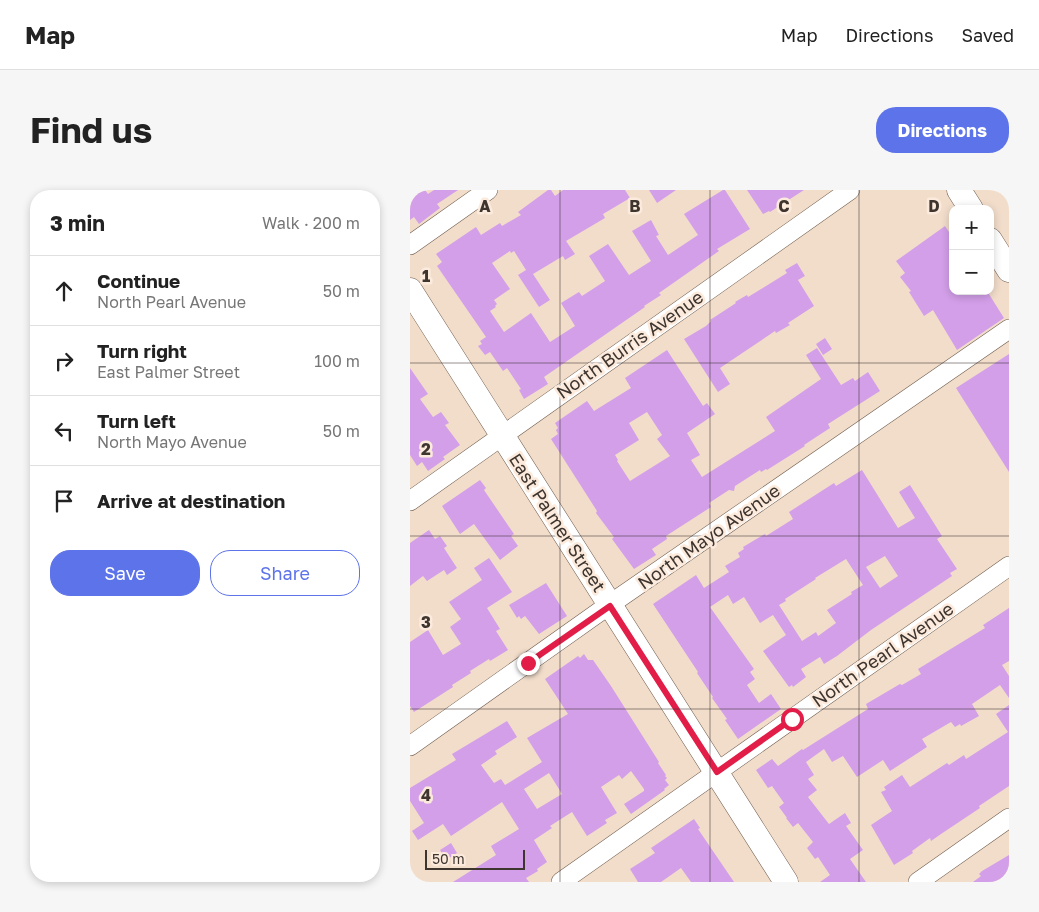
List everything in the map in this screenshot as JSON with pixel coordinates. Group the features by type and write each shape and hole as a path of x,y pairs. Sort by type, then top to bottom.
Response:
{"main road":[{"path":"959,190 968,205"},
{"path":"994,246 1009,270"},
{"name":"East Palmer Street","path":"410,290 786,882"}],"street":[{"path":"410,245 488,190"},
{"name":"North Burris Avenue","path":"410,501 850,190"},
{"name":"North Mayo Avenue","path":"410,746 1009,329"},
{"name":"North Pearl Avenue","path":"561,882 1009,566"},
{"path":"918,882 1009,818"}],"building":[{"path":"410,190 425,190 428,194 434,190 458,190 437,204 440,208 419,224 414,217 410,220"},
{"path":"548,190 551,190 555,196 563,190 625,190 630,198 603,214 605,218 566,241 575,254 565,260 563,256 533,274 550,300 539,307 518,275 526,270 514,251 511,253 510,251 492,263 510,289 494,300 497,304 496,307 490,311 504,332 531,313 550,342 575,326 561,303 579,292 582,296 605,281 589,256 608,244 629,275 651,261 632,231 651,220 659,235 656,236 668,255 698,235 684,214 723,190 725,190 750,229 717,249 719,251 659,293 661,295 645,307 544,377 548,384 524,399 519,390 521,389 507,368 503,371 490,352 485,355 478,346 482,344 480,341 486,337 437,266 442,262 436,254 476,227 481,235 500,223 502,226 521,215 518,212"},
{"path":"649,190 676,190 657,203"},
{"path":"747,190 804,190 770,212 763,214"},
{"path":"945,226 949,232 949,295 990,295 1004,318 957,350 933,310 924,316 909,292 911,291 900,277 905,273 896,261"},
{"path":"797,263 805,276 798,280 814,306 788,323 790,325 776,333 775,331 720,368 730,384 718,392 684,339 706,326 710,320 735,302 747,295 748,297 787,273 785,270"},
{"path":"825,338 832,349 823,355 816,344"},
{"path":"817,348 841,385 853,378 855,381 868,372 880,391 828,424 830,428 805,446 767,470 761,472 760,470 735,486 734,491 729,490 709,503 711,507 666,536 667,539 652,549 656,555 634,569 612,539 614,537 596,513 597,511 551,439 558,434 556,430 558,428 555,423 587,401 594,411 631,388 625,378 667,350 703,406 707,403 715,414 687,433 700,455 691,460 702,477 775,431 766,417 821,379 806,355","holes":["647,412 662,435 657,439 670,456 630,481 615,455 639,440 629,423"]},
{"path":"1009,354 1009,472 956,388"},
{"path":"410,368 428,394 420,399 433,417 441,412 449,423 445,425 460,445 428,471 422,462 417,466 410,455"},
{"path":"862,470 898,528 915,518 899,492 910,485 942,536 937,539 957,569 950,573 952,576 871,630 837,656 824,664 820,657 801,669 806,677 793,687 792,685 789,687 763,651 786,635 773,615 760,623 744,597 733,604 728,595 710,607 754,669 750,672 755,679 747,685 759,703 771,694 781,709 738,739 698,672 653,604 696,575 704,588 729,572 725,566 740,557 738,553 744,549 743,547 765,534 766,536 793,519 789,512 834,483 836,486","holes":["885,556 898,576 880,588 866,567","846,559 863,585 827,610 836,623 818,636 816,632 802,641 779,605 815,578"]},
{"path":"480,480 486,488 484,490 514,534 511,536 518,546 500,560 474,524 460,534 442,506"},
{"path":"429,530 435,539 440,536 447,546 444,548 457,568 447,575 444,570 427,581 423,576 410,586 410,543"},
{"path":"489,558 512,592 487,608 500,629 496,631 508,650 470,671 471,673 452,685 453,687 414,712 410,706 410,642 428,630 443,655 461,644 450,627 461,619 449,602 482,580 474,568"},
{"path":"546,583 567,616 539,634 525,616 521,619 519,616 517,618 509,605"},
{"path":"1009,608 1009,661 1002,665 1009,676 1009,698 1000,685 972,704 979,716 961,726 960,724 955,727 951,722 922,739 927,747 890,771 883,760 857,777 843,756 832,762 824,749 806,762 814,775 808,779 817,790 808,797 829,824 845,813 851,823 846,826 863,850 850,859 866,882 820,882 830,875 818,857 815,859 807,848 813,842 798,823 793,827 779,807 784,803 772,786 768,788 756,770 772,759 778,766 802,749 868,709 866,704 921,674 918,669 985,628 983,625"},
{"path":"584,654 588,660 593,660 659,762 667,778 665,780 669,785 665,790 631,814 624,804 644,791 644,789 631,771 622,779 619,775 601,787 617,813 605,820 607,823 587,836 572,812 550,826 552,828 534,840 547,862 537,869 538,871 526,878 529,882 453,882 496,855 491,846 519,829 502,802 451,836 443,824 418,840 412,831 424,823 410,801 410,788 456,760 452,754 507,721 517,737 495,751 497,754 481,765 494,783 501,779 505,785 542,762 527,738 568,714 545,679 578,656 580,658","holes":["549,773 562,794 537,809 524,789"]},
{"path":"1009,705 1009,786 931,841 930,838 912,851 913,853 894,865 871,825 892,811 881,792 886,790 884,787 902,775 910,787 947,763 949,765 964,755 966,759 1008,732 996,714"},
{"path":"694,819 700,828 698,829 734,882 691,882 681,868 661,882 638,882 630,869 655,853 651,848"},
{"path":"451,843 457,853 446,860 440,850"},
{"path":"1009,855 1009,882 973,882 981,876 979,874 982,871"}],"route":[{"path":"528,663 610,606 717,772 792,719"}]}
